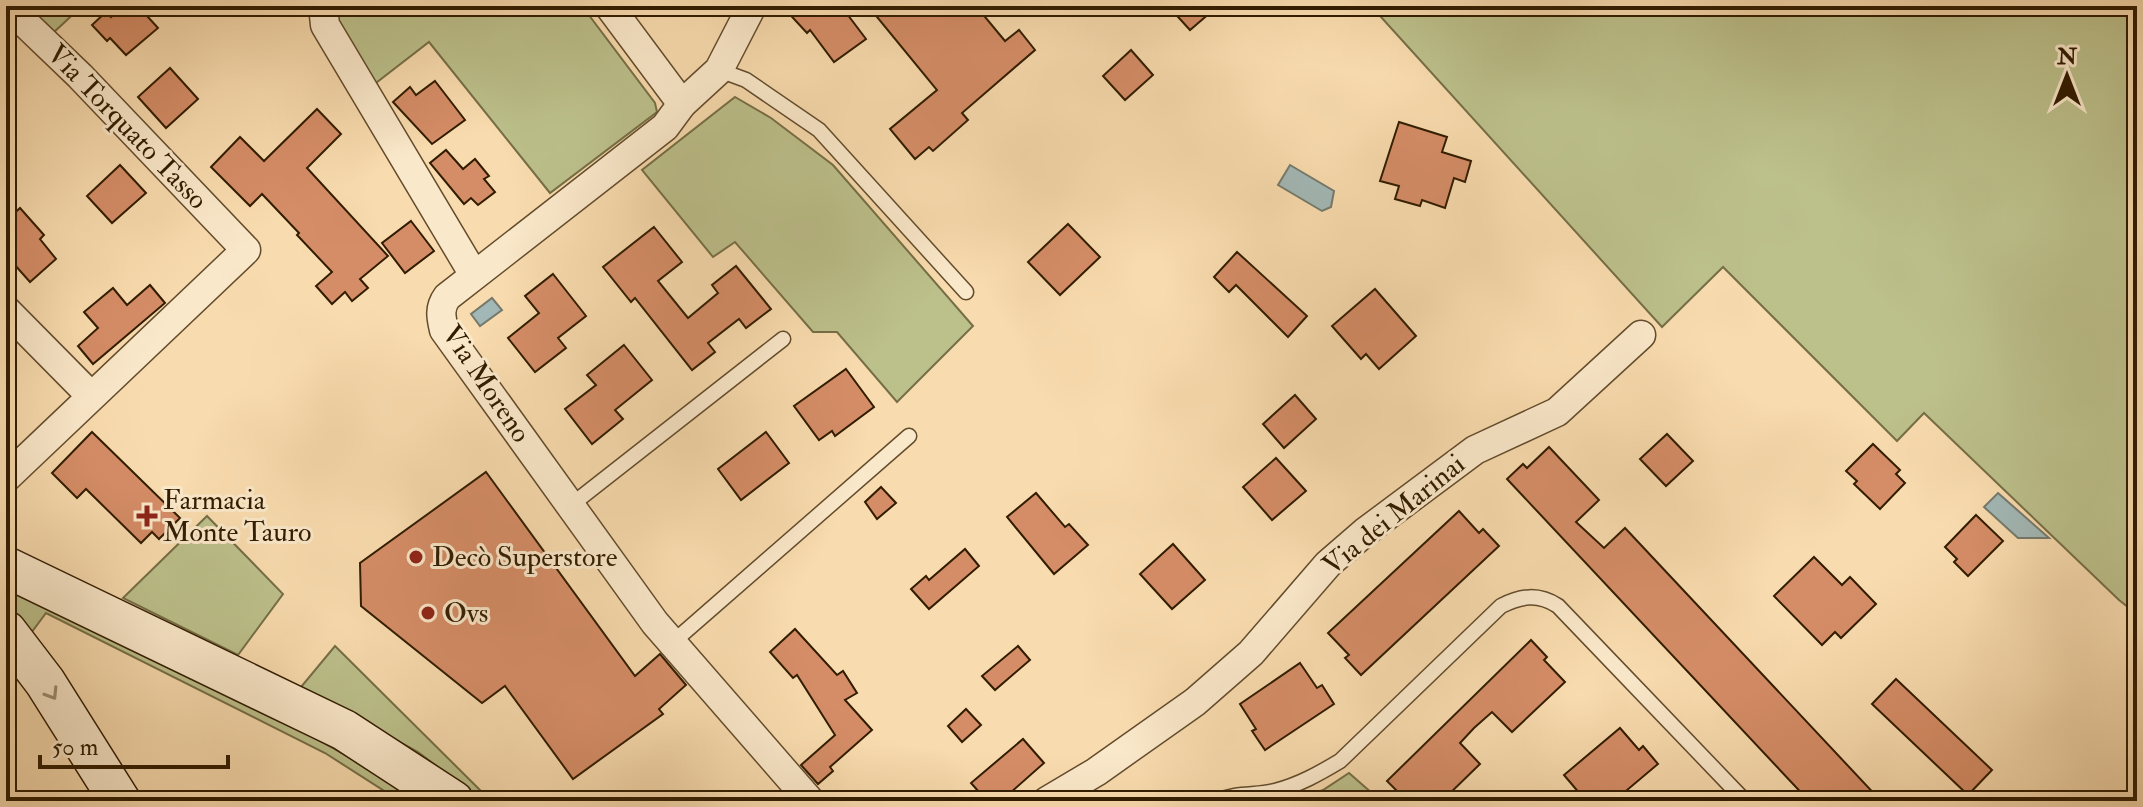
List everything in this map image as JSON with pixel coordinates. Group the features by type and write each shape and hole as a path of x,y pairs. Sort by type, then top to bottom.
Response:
{"main road":[{"path":"6,567 344,730 453,801"},
{"path":"6,631 45,682 120,801"}],"street":[{"name":"Via Torquato Tasso","path":"7,6 80,76 246,250 91,396"},
{"path":"323,6 325,25 474,275"},
{"path":"609,6 682,104"},
{"name":"Via Moreno","path":"752,6 719,70 682,104 665,127 474,275 442,303 441,315 444,330 672,643 810,801"},
{"path":"6,310 91,396 6,478"},
{"name":"Via dei Marinai","path":"1047,801 1096,772 1195,702 1251,653 1328,564 1365,532 1475,450 1557,412 1641,335"}],"lane":[{"path":"719,70 746,80 819,130 966,292"},
{"path":"570,506 783,339"},
{"path":"672,643 909,436"},
{"path":"1218,801 1229,796 1274,792 1313,778 1340,761 1501,606 1531,596 1547,598 1558,606 1745,801"}],"green space":[{"path":"26,6 82,6 53,33"},
{"path":"332,6 582,6 655,103 657,112 550,193 429,42 372,86 331,12"},
{"path":"1371,6 2137,6 2137,599 2129,608 2119,600 1924,413 1897,441 1723,267 1662,327"},
{"path":"735,97 771,118 833,165 973,326 897,402 837,332 813,332 735,242 713,257 642,170"},
{"path":"207,516 283,594 238,655 123,598"},
{"path":"6,581 284,721 374,771 419,801 400,801 325,753 46,613 31,633 6,601"},
{"path":"335,646 487,797 483,801 418,752 301,687"},
{"path":"1349,773 1381,801 1296,801 1323,790"}],"water":[{"path":"1290,165 1334,191 1331,207 1322,211 1278,185"},
{"path":"492,298 502,310 480,326 471,314"},
{"path":"1998,493 2049,538 2018,538 1984,507"}],"building":[{"path":"123,6 138,6 158,28 126,55 92,25 106,12 111,17"},
{"path":"782,6 841,6 866,39 834,62 810,30 807,33"},
{"path":"868,6 976,6 1005,41 1019,30 1035,50 962,113 968,120 933,151 929,147 915,159 890,129 937,90"},
{"path":"1168,6 1218,6 1190,30"},
{"path":"1131,50 1153,75 1125,100 1103,76"},
{"path":"170,68 198,99 166,128 138,97"},
{"path":"435,81 465,120 432,144 393,102 410,87 416,95"},
{"path":"317,109 341,134 307,168 388,256 360,279 368,288 352,301 345,292 332,304 316,286 332,272 297,235 299,233 262,194 250,206 211,167 240,137 264,161"},
{"path":"1399,122 1447,137 1442,152 1471,161 1465,182 1454,178 1445,208 1422,200 1420,206 1395,199 1399,186 1380,181"},
{"path":"446,150 463,169 475,159 489,176 484,179 495,192 478,205 471,198 464,204 430,163"},
{"path":"120,165 146,193 112,223 87,196"},
{"path":"20,208 44,235 40,239 56,259 30,282 6,255 6,221"},
{"path":"411,221 434,251 405,273 382,243"},
{"path":"1068,224 1100,257 1060,295 1028,262"},
{"path":"654,227 682,262 658,281 688,318 718,293 712,285 736,266 771,309 746,328 739,319 708,343 715,352 692,370 635,298 631,302 603,267"},
{"path":"1237,252 1307,316 1288,337 1236,285 1229,292 1214,277"},
{"path":"553,274 586,316 558,338 566,348 535,372 508,338 539,313 525,296"},
{"path":"150,285 165,303 93,364 78,346 98,328 84,312 113,288 127,305"},
{"path":"1375,289 1416,336 1379,369 1366,354 1361,359 1332,326"},
{"path":"624,345 652,380 615,410 623,419 592,444 565,409 596,385 587,375"},
{"path":"846,369 874,407 835,436 832,431 819,440 794,406"},
{"path":"1295,395 1316,419 1284,448 1263,424"},
{"path":"92,432 180,518 159,539 152,532 141,543 86,489 77,498 52,473"},
{"path":"766,432 789,463 741,500 718,469"},
{"path":"1667,434 1693,461 1666,486 1640,459"},
{"path":"1873,444 1900,470 1896,474 1905,483 1880,509 1854,484 1857,481 1846,471"},
{"path":"1549,447 1599,500 1576,522 1604,548 1625,528 1881,801 1809,801 1507,479 1523,464 1527,468"},
{"path":"1276,458 1306,491 1272,520 1243,487"},
{"path":"486,472 635,676 660,654 686,685 659,709 663,714 573,779 505,686 482,703 361,606 360,563"},
{"path":"881,487 896,503 877,519 865,502"},
{"path":"1036,493 1065,527 1069,524 1088,545 1054,574 1007,517"},
{"path":"1459,511 1479,533 1483,529 1499,546 1361,675 1345,658 1349,655 1328,633"},
{"path":"1976,515 2003,541 1968,576 1945,547"},
{"path":"1173,544 1205,580 1172,609 1140,574"},
{"path":"965,549 979,566 929,609 911,589 926,576 929,580"},
{"path":"1814,557 1842,585 1850,577 1876,604 1841,638 1835,632 1822,645 1774,596"},
{"path":"795,629 837,675 843,671 857,693 845,700 872,730 830,767 833,771 818,784 801,765 835,735 797,675 793,678 770,652"},
{"path":"1531,640 1547,657 1544,660 1565,682 1512,732 1492,712 1474,728 1460,743 1480,764 1442,801 1407,801 1387,781"},
{"path":"1018,646 1030,660 995,690 982,676"},
{"path":"1300,663 1317,688 1322,685 1334,704 1265,750 1240,704"},
{"path":"1896,679 1992,770 1968,795 1872,704"},
{"path":"966,709 981,725 962,742 948,726"},
{"path":"1620,728 1639,750 1643,746 1658,764 1614,801 1586,801 1564,775"},
{"path":"1023,739 1044,763 1001,801 987,801 971,783"}],"place":[{"name":"Farmacia Monte Tauro","path":"147,516"},
{"name":"Decò Superstore","path":"416,557"},
{"name":"Ovs","path":"428,613"}]}
